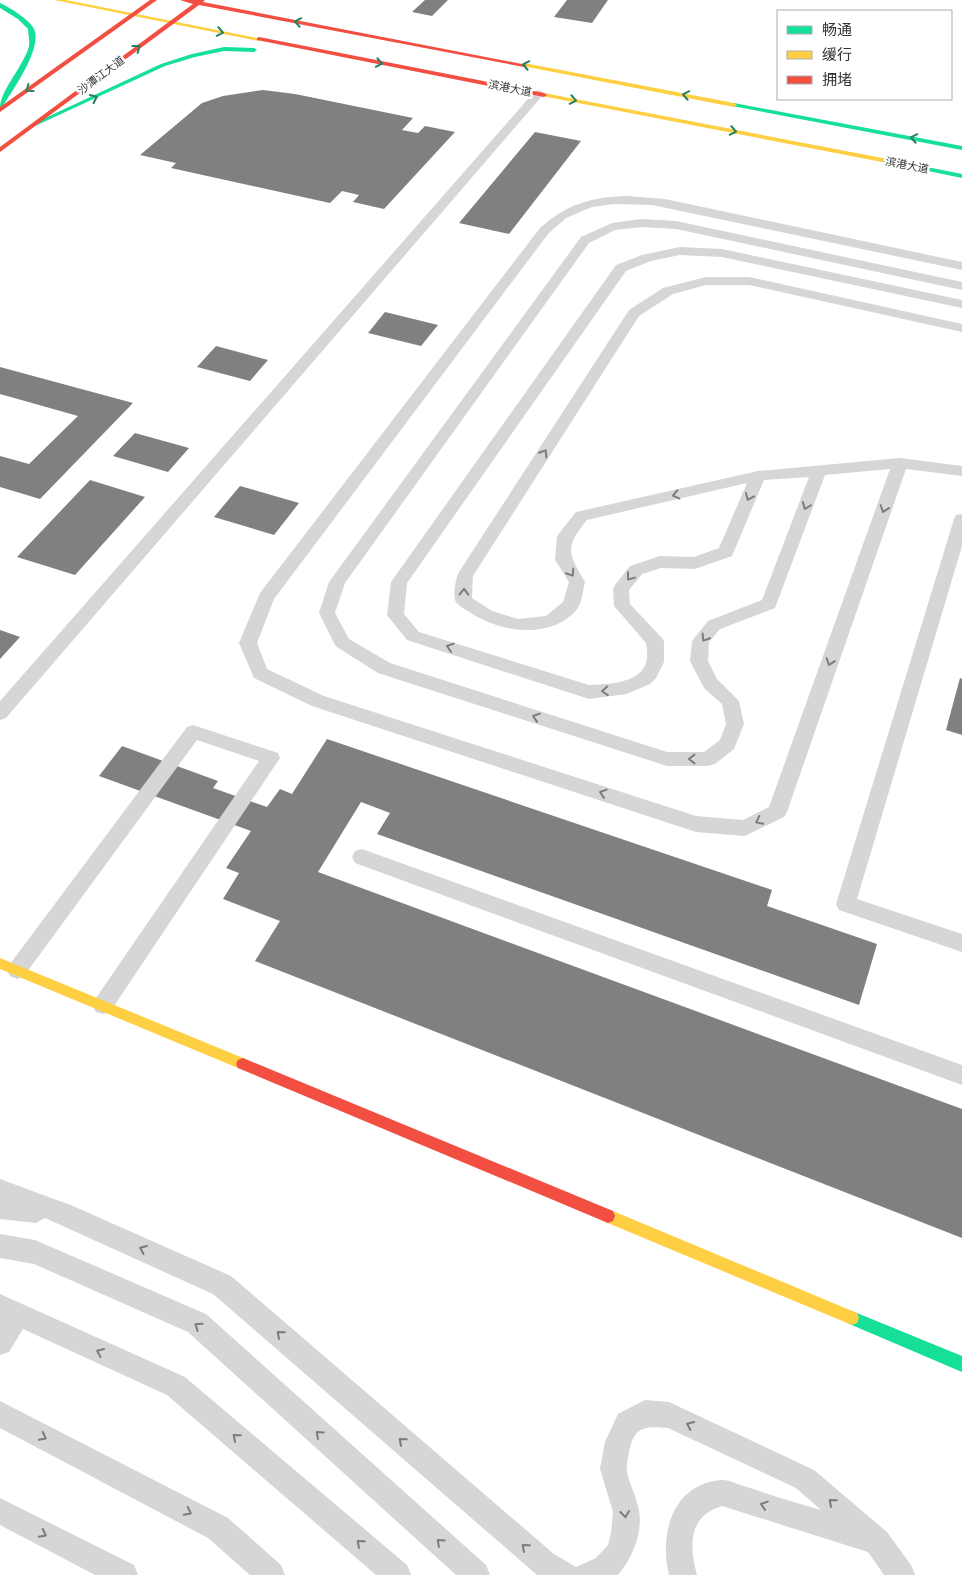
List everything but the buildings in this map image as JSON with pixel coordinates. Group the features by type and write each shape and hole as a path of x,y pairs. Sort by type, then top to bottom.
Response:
{"main road":[{"name":"滨港大道","path":"58,0 962,176"},
{"path":"0,110 154,0"},
{"path":"183,0 200,1 382,38 962,148"},
{"name":"沙潭江大道","path":"0,150 200,1"},
{"path":"0,5 20,18 31,29 32,45 20,73 0,106"},
{"path":"310,13 382,38"},
{"path":"34,125 162,65 194,55 224,49 360,59"},
{"path":"8,966 962,1364"}],"lane":[{"path":"0,713 539,93"},
{"path":"900,463 777,812 745,828 696,824 318,701 260,673 248,643 266,597 544,231 565,214 592,203 623,198 665,203 962,266"},
{"path":"819,472 769,604 714,625 701,641 699,662 710,683 730,701 736,724 728,744 708,759 666,759 384,668 343,644 327,613 336,582 585,240 612,227 641,223 676,225 962,286"},
{"path":"758,476 726,552 695,563 660,562 636,570 621,588 622,606 655,641 654,665 643,681 613,691 589,692 414,636 395,615 398,582 621,268 647,258 680,251 722,253 962,304"},
{"path":"962,328 749,281 706,280 668,291 634,313 464,576 463,600 486,616 518,625 550,621 571,605 577,582 563,560 565,536 582,516 758,476 819,472 900,463 962,470"},
{"path":"962,519 846,904 962,943"},
{"path":"8,966 194,732 271,758 103,1005"},
{"path":"362,857 962,1075"},
{"path":"0,1190 65,1214 222,1284 544,1564 565,1575"},
{"path":"0,1207 65,1214"},
{"path":"0,1246 35,1252 197,1323 476,1575"},
{"path":"0,1260 35,1252"},
{"path":"0,1343 9,1310 176,1386 397,1575"},
{"path":"586,1575 605,1569 619,1553 625,1533 626,1512 613,1468 618,1442 628,1423 645,1413 669,1415 805,1479 878,1542 901,1575"},
{"path":"0,1414 218,1528 271,1575"},
{"path":"683,1575 677,1558 678,1538 686,1517 701,1500 722,1493 878,1542"},
{"path":"0,1511 124,1575"}],"traffic: fast":[{"path":"0,5 20,18 31,29 32,45 20,73 0,106"},
{"path":"33,125 163,65 194,55 224,49 254,50"},
{"path":"734,105 962,148"},
{"path":"882,160 962,176"},
{"path":"852,1318 962,1364"}],"traffic: slow":[{"path":"57,0 259,39"},
{"path":"524,65 734,105"},
{"path":"544,95 882,160"},
{"path":"0,963 243,1064"},
{"path":"608,1216 852,1318"}],"traffic: jam":[{"path":"0,110 154,0"},
{"path":"183,0 524,65"},
{"path":"0,150 202,0"},
{"path":"259,39 544,95"},
{"path":"243,1064 608,1216"}]}
